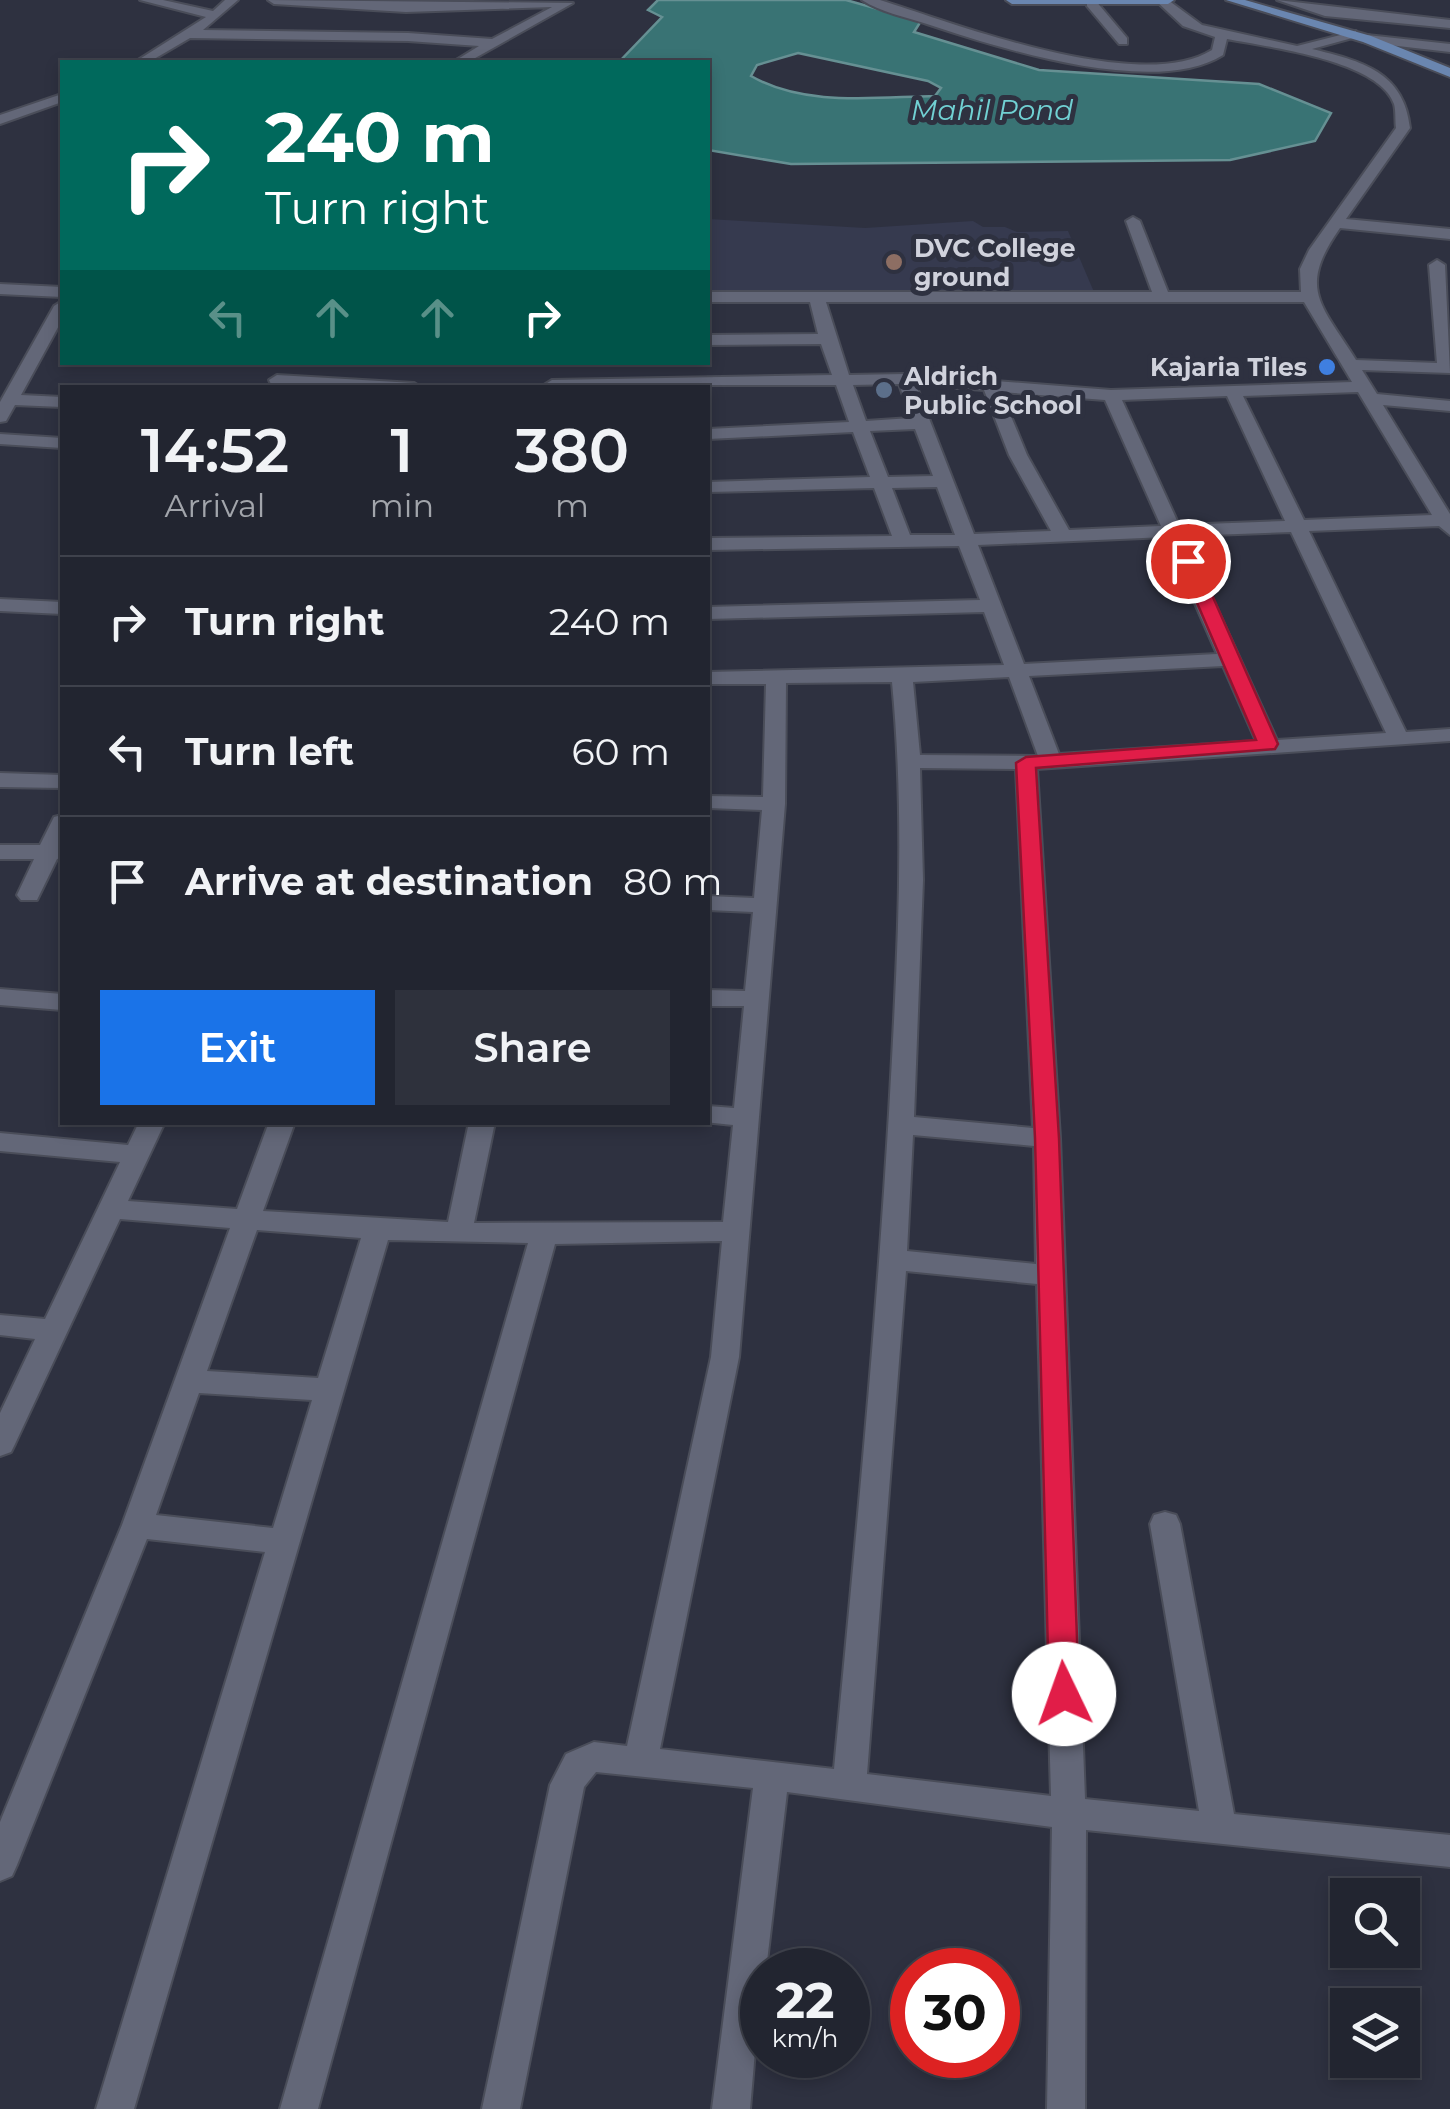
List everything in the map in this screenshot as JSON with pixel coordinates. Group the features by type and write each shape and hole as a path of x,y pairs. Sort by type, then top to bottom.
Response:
{"main road":[{"path":"1015,0 1032,0"},
{"path":"1015,0 1163,0"},
{"path":"1232,0 1352,34 1450,74"}],"street":[{"path":"146,0 216,15"},
{"path":"145,60 189,34 232,0"},
{"path":"274,0 401,4 572,2"},
{"path":"868,0 1028,54 1096,64 1193,63 1218,52 1222,35"},
{"path":"1163,0 1193,26 1299,49 1376,76 1391,87 1406,110 1403,128 1317,250 1308,269 1310,296 1447,525"},
{"path":"1283,0 1325,12 1450,24"},
{"path":"464,60 572,2"},
{"path":"1090,2 1123,41"},
{"path":"189,34 408,38 492,44"},
{"path":"1299,49 1352,34"},
{"path":"1367,40 1450,48"},
{"path":"2,119 60,99"},
{"path":"2,119 60,117"},
{"path":"1133,221 1162,297"},
{"path":"1338,223 1450,234"},
{"path":"1352,364 1448,368 1436,266"},
{"path":"0,290 60,292"},
{"path":"818,296 828,338 902,541"},
{"path":"710,297 1310,296"},
{"path":"0,417 60,310"},
{"path":"710,340 828,338"},
{"path":"906,379 1015,670 1038,762 1050,1275 1069,1812 1066,2109"},
{"path":"594,385 906,379 1110,394 1369,393 1450,406"},
{"path":"274,384 309,385"},
{"path":"990,385 1018,455 1062,534"},
{"path":"1232,392 1398,738"},
{"path":"1110,394 1174,528 1268,744"},
{"path":"12,400 60,402"},
{"path":"710,434 922,423"},
{"path":"0,439 60,444"},
{"path":"710,487 944,481"},
{"path":"710,544 966,540 1294,524 1447,525"},
{"path":"0,606 60,608"},
{"path":"710,614 989,606"},
{"path":"710,678 902,676 1231,660"},
{"path":"849,1786 894,1260 909,958 912,761 902,676"},
{"path":"641,1760 680,1554 725,1357 774,804 776,678"},
{"path":"912,761 1038,762 1450,735"},
{"path":"0,780 60,782"},
{"path":"710,802 774,804"},
{"path":"0,852 56,852"},
{"path":"30,895 56,852"},
{"path":"710,903 766,905"},
{"path":"0,996 60,1002"},
{"path":"710,998 758,999"},
{"path":"710,1116 749,1116"},
{"path":"0,1444 151,1125"},
{"path":"0,1865 137,1525 281,1125"},
{"path":"459,1232 481,1125"},
{"path":"901,1125 1047,1138"},
{"path":"0,1142 138,1155"},
{"path":"112,1210 377,1230 544,1234 739,1231"},
{"path":"114,2109 287,1542 377,1230"},
{"path":"298,2109 544,1234"},
{"path":"894,1260 1050,1275"},
{"path":"0,1325 54,1331"},
{"path":"188,1381 329,1390"},
{"path":"1165,1524 1219,1828"},
{"path":"137,1525 287,1542"},
{"path":"501,2109 567,1785 578,1764 594,1757 966,1803 1450,1851"},
{"path":"731,2109 772,1776"}],"shaded area":[{"name":"DVC College ground","path":"710,219 865,228 973,221 983,227 1005,227 1017,232 1068,231 1094,292 710,291"}],"water":[{"name":"Mahil Pond","path":"658,0 846,0 921,21 914,32 1039,70 1259,84 1331,113 1315,141 1230,160 791,164 710,150 710,60 621,60 662,17 648,10","holes":["798,53 928,81 941,88 935,96 840,98 794,92 751,76 757,65"]}],"place":[{"name":"DVC College ground","path":"894,262"},
{"name":"Kajaria Tiles","path":"1327,367"},
{"name":"Aldrich Public School","path":"884,390"}],"route":[{"path":"1064,1694 1047,1138 1026,763 1268,744 1188,561"}]}
